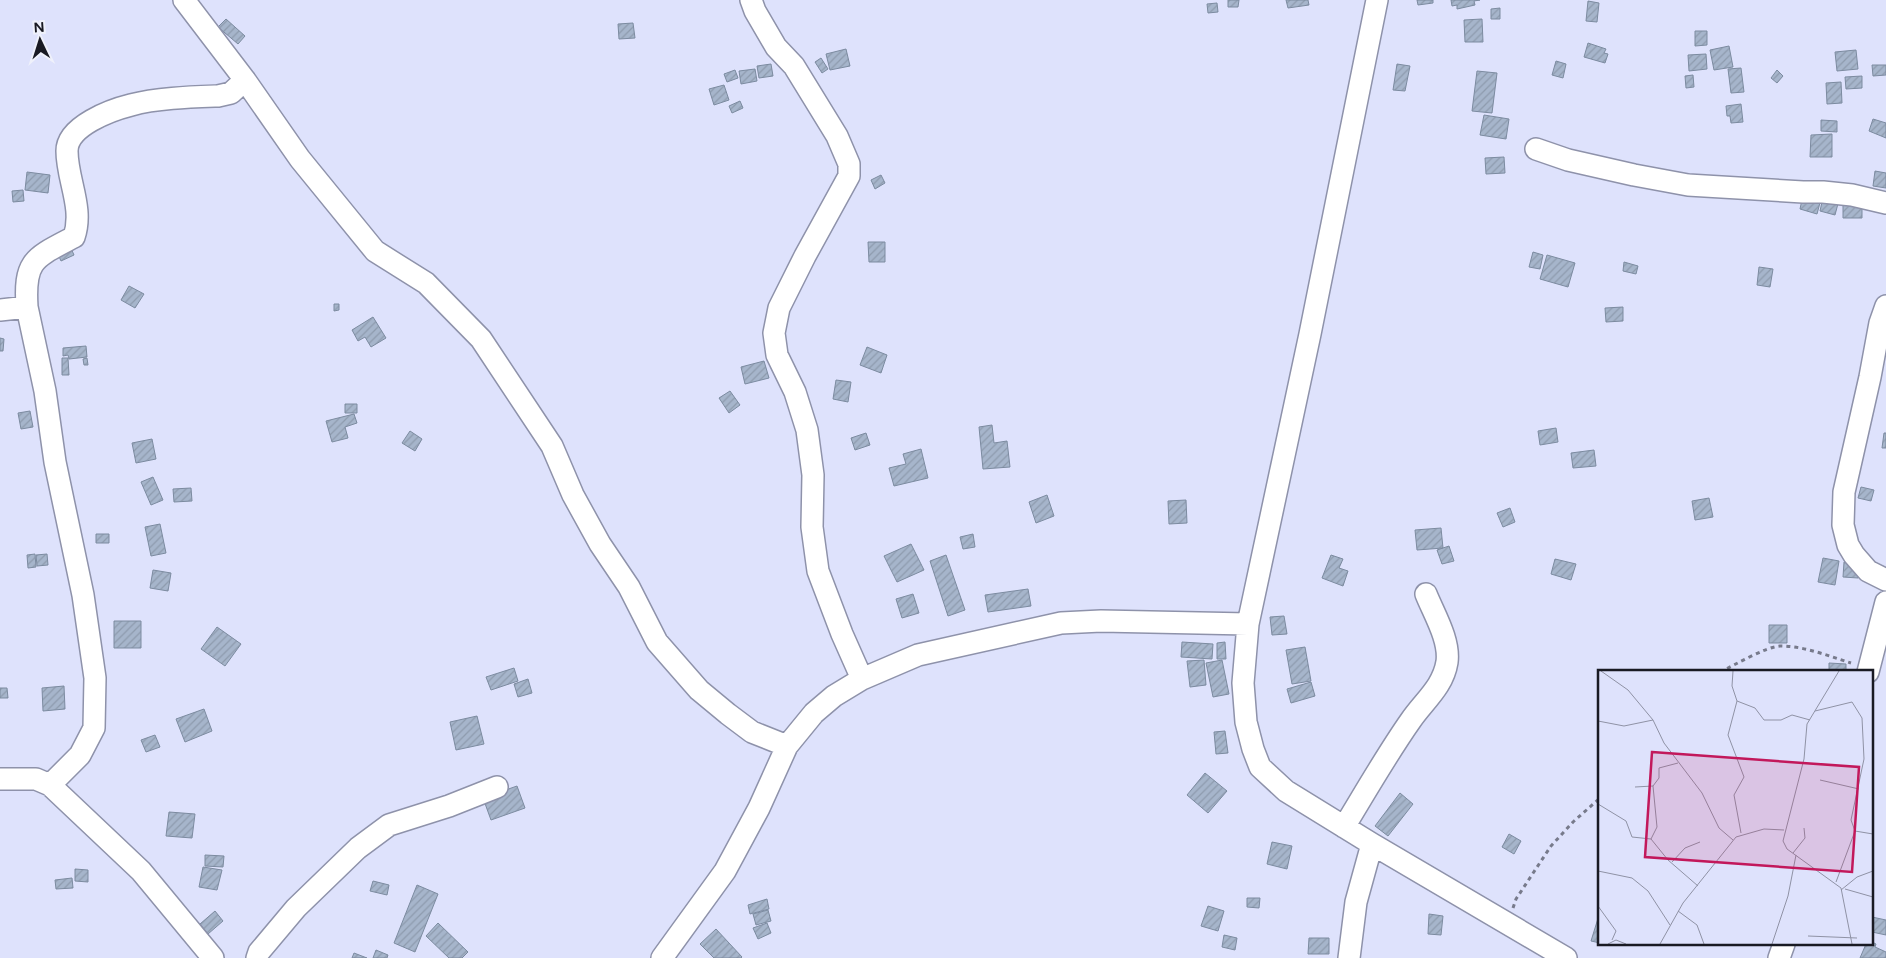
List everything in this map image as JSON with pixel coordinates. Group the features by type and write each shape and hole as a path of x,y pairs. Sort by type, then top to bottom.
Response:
{"street":[{"path":"184,0 245,80 300,159 375,251 426,282 481,339 552,446 573,495 600,544 629,587 657,642 699,690 728,714 752,732 787,746"},
{"path":"751,0 776,47 794,66 837,136 849,164 850,176 805,256 779,308 774,333 777,355 795,392 807,430 813,475 812,527 818,571 842,634 862,679"},
{"path":"1377,0 1310,334 1248,624 1243,683 1246,722 1260,767 1286,791 1566,958"},
{"path":"50,785 80,754 94,728 95,678 83,595 55,462 45,391 27,307 28,272 33,262 74,237 77,229 78,217 67,149 70,137 83,124 131,104 218,96 231,92 245,80"},
{"path":"1536,148 1568,160 1688,185 1852,194 1886,203"},
{"path":"1886,306 1880,323 1844,492 1843,525 1848,544 1854,555 1868,571 1886,580"},
{"path":"0,310 27,307"},
{"path":"1344,827 1412,718 1430,698 1443,677 1447,661 1445,639 1426,594"},
{"path":"1869,670 1886,602"},
{"path":"662,958 725,871 759,808 787,746 814,713 834,696 862,679 918,655 1061,623 1101,621 1248,624"},
{"path":"0,779 36,780 50,785 141,871 213,958"},
{"path":"257,958 259,952 296,908 358,848 389,825 449,806 497,787"},
{"path":"1349,958 1356,902 1372,844"},
{"path":"1779,958 1783,946"}],"path":[{"path":"1724,670 1760,652 1779,646 1809,649 1869,670"},
{"path":"1508,925 1516,899 1550,846 1598,800"}],"building":[{"path":"1228,0 1239,0 1238,7 1228,7"},
{"path":"1286,0 1308,0 1309,5 1288,8"},
{"path":"1417,0 1433,0 1433,3 1418,5"},
{"path":"1451,0 1480,0 1474,1 1475,5 1457,9 1457,5 1452,6"},
{"path":"1588,1 1599,3 1597,22 1586,21"},
{"path":"1217,3 1218,12 1208,13 1207,4"},
{"path":"1500,8 1500,19 1491,19 1491,9"},
{"path":"226,19 245,36 238,44 218,27"},
{"path":"1482,19 1483,42 1465,42 1464,20"},
{"path":"633,23 635,38 619,39 618,24"},
{"path":"1695,31 1707,31 1707,45 1695,46"},
{"path":"1588,43 1606,49 1604,53 1608,54 1605,63 1584,57"},
{"path":"1729,46 1733,67 1714,70 1710,50"},
{"path":"846,49 850,66 830,70 826,54"},
{"path":"1856,50 1858,69 1837,71 1835,52"},
{"path":"1706,54 1707,69 1689,71 1688,55"},
{"path":"821,58 828,69 822,73 815,62"},
{"path":"1556,61 1566,64 1563,78 1552,75"},
{"path":"771,64 773,76 759,78 757,66"},
{"path":"1397,64 1410,66 1405,91 1393,90"},
{"path":"1872,65 1886,65 1886,75 1873,76"},
{"path":"1741,68 1744,92 1731,93 1728,69"},
{"path":"755,69 757,81 741,84 739,71"},
{"path":"735,70 738,78 727,82 724,74"},
{"path":"1777,70 1783,76 1777,83 1771,78"},
{"path":"1477,71 1497,73 1492,113 1472,111"},
{"path":"1693,75 1694,87 1686,88 1685,76"},
{"path":"1862,76 1862,88 1846,89 1845,77"},
{"path":"1841,82 1842,103 1827,104 1826,83"},
{"path":"724,85 729,100 714,105 709,89"},
{"path":"740,101 743,108 732,113 729,106"},
{"path":"1741,104 1743,122 1731,123 1730,116 1727,116 1726,106"},
{"path":"1484,115 1509,119 1506,139 1480,135"},
{"path":"1873,119 1886,123 1886,138 1869,131"},
{"path":"1821,120 1837,121 1837,132 1821,131"},
{"path":"1832,134 1832,157 1810,157 1811,135"},
{"path":"1504,157 1505,173 1486,174 1485,158"},
{"path":"1875,171 1886,173 1886,188 1873,186"},
{"path":"27,172 50,175 48,193 25,190"},
{"path":"881,175 885,183 875,189 871,180"},
{"path":"23,190 24,201 13,202 12,191"},
{"path":"1824,193 1840,196 1835,215 1820,211"},
{"path":"1803,195 1821,199 1817,214 1800,209"},
{"path":"1843,202 1862,202 1862,218 1843,218"},
{"path":"868,242 885,242 885,262 869,262"},
{"path":"70,246 74,255 61,261 57,252"},
{"path":"1533,252 1543,255 1540,269 1529,267"},
{"path":"1547,255 1575,263 1568,287 1540,279"},
{"path":"1624,262 1638,266 1636,274 1623,271"},
{"path":"1759,267 1773,269 1770,287 1757,285"},
{"path":"129,286 144,294 135,308 121,300"},
{"path":"334,304 339,304 339,310 334,311"},
{"path":"1623,307 1623,321 1606,322 1605,308"},
{"path":"373,317 386,338 371,347 365,337 358,341 352,330"},
{"path":"0,338 4,339 3,351 0,351"},
{"path":"86,346 87,357 69,359 68,355 63,356 63,348"},
{"path":"867,347 887,355 881,373 860,365"},
{"path":"62,358 68,358 69,375 62,375"},
{"path":"87,358 88,365 84,365 83,359"},
{"path":"764,361 769,378 745,384 741,367"},
{"path":"836,380 851,382 848,402 833,399"},
{"path":"730,391 740,405 729,413 719,398"},
{"path":"345,404 357,404 357,413 345,413"},
{"path":"30,411 33,427 21,429 18,413"},
{"path":"354,414 357,423 345,427 348,438 332,442 326,421"},
{"path":"992,425 994,443 1007,441 1010,467 983,469 979,427"},
{"path":"1556,428 1558,442 1540,445 1538,431"},
{"path":"410,431 422,439 415,451 402,443"},
{"path":"866,433 870,445 855,450 851,438"},
{"path":"1884,433 1886,433 1886,448 1882,448"},
{"path":"152,439 156,459 136,463 132,443"},
{"path":"921,449 928,478 894,486 889,468 906,464 903,454"},
{"path":"1594,450 1596,466 1573,468 1571,453"},
{"path":"153,477 163,500 151,505 141,482"},
{"path":"1861,487 1874,490 1871,501 1858,498"},
{"path":"191,488 192,501 174,502 173,489"},
{"path":"1047,495 1054,516 1036,523 1029,502"},
{"path":"1709,498 1713,517 1695,520 1692,501"},
{"path":"1186,500 1187,523 1169,524 1168,501"},
{"path":"1510,508 1515,522 1503,527 1497,513"},
{"path":"160,524 166,553 151,556 145,527"},
{"path":"1441,528 1443,548 1417,550 1415,530"},
{"path":"96,534 109,534 109,543 96,543"},
{"path":"973,534 975,547 963,549 960,537"},
{"path":"911,544 924,570 897,582 884,556"},
{"path":"1449,546 1454,561 1442,564 1437,550"},
{"path":"35,554 36,567 28,568 27,555"},
{"path":"47,554 48,565 37,566 36,555"},
{"path":"946,555 965,610 948,616 930,561"},
{"path":"1331,555 1343,559 1339,568 1348,571 1343,586 1322,578"},
{"path":"1823,558 1839,561 1835,585 1818,582"},
{"path":"1555,559 1576,564 1571,580 1551,574"},
{"path":"1844,562 1859,562 1858,578 1843,577"},
{"path":"153,570 171,573 168,591 150,588"},
{"path":"1028,589 1031,606 988,612 985,595"},
{"path":"913,594 919,613 902,618 896,599"},
{"path":"1284,616 1287,634 1272,635 1270,617"},
{"path":"114,621 141,621 141,648 114,648"},
{"path":"1769,625 1787,625 1787,643 1769,643"},
{"path":"217,627 241,644 225,666 201,649"},
{"path":"1182,642 1213,644 1212,659 1181,657"},
{"path":"1225,642 1226,659 1217,659 1217,643"},
{"path":"1305,647 1311,681 1292,684 1286,650"},
{"path":"1204,660 1206,685 1190,687 1187,661"},
{"path":"1222,660 1229,694 1213,697 1206,663"},
{"path":"1829,663 1846,664 1846,670 1829,670"},
{"path":"514,668 518,681 491,690 486,677"},
{"path":"528,679 532,693 518,697 514,684"},
{"path":"1311,682 1315,696 1291,703 1287,689"},
{"path":"64,686 65,709 43,711 42,688"},
{"path":"0,688 7,688 8,698 0,698"},
{"path":"204,709 212,731 185,742 176,719"},
{"path":"477,716 484,744 456,750 450,722"},
{"path":"1225,731 1228,753 1216,754 1214,732"},
{"path":"155,735 160,747 146,752 141,740"},
{"path":"1205,773 1227,791 1208,813 1187,795"},
{"path":"517,786 525,808 491,820 483,798"},
{"path":"1400,793 1413,804 1388,836 1375,826"},
{"path":"169,812 195,814 192,838 166,836"},
{"path":"1509,834 1521,841 1514,854 1502,847"},
{"path":"1272,842 1292,846 1287,869 1267,864"},
{"path":"205,855 224,856 223,867 205,866"},
{"path":"203,867 222,870 217,890 199,887"},
{"path":"75,869 88,870 88,882 75,881"},
{"path":"72,878 73,888 56,889 55,880"},
{"path":"373,881 389,885 387,895 370,891"},
{"path":"417,885 438,894 415,952 394,943"},
{"path":"1247,898 1260,898 1259,908 1247,907"},
{"path":"767,899 769,909 750,914 748,905"},
{"path":"1208,906 1224,911 1218,931 1201,926"},
{"path":"768,910 771,921 756,925 753,914"},
{"path":"215,911 223,921 208,934 200,924"},
{"path":"1429,914 1443,916 1441,935 1428,934"},
{"path":"1874,917 1886,920 1886,935 1874,932"},
{"path":"1598,918 1598,943 1591,941"},
{"path":"438,923 468,952 462,958 449,958 426,936"},
{"path":"767,923 771,933 758,939 753,928"},
{"path":"716,929 741,958 714,958 700,944"},
{"path":"1224,935 1237,938 1235,950 1222,947"},
{"path":"1309,938 1329,938 1329,954 1308,954"},
{"path":"1874,943 1876,944 1875,947 1886,952 1886,958 1860,958 1865,946 1874,946"},
{"path":"376,950 388,955 387,958 373,958"},
{"path":"354,953 367,958 352,958"}]}
